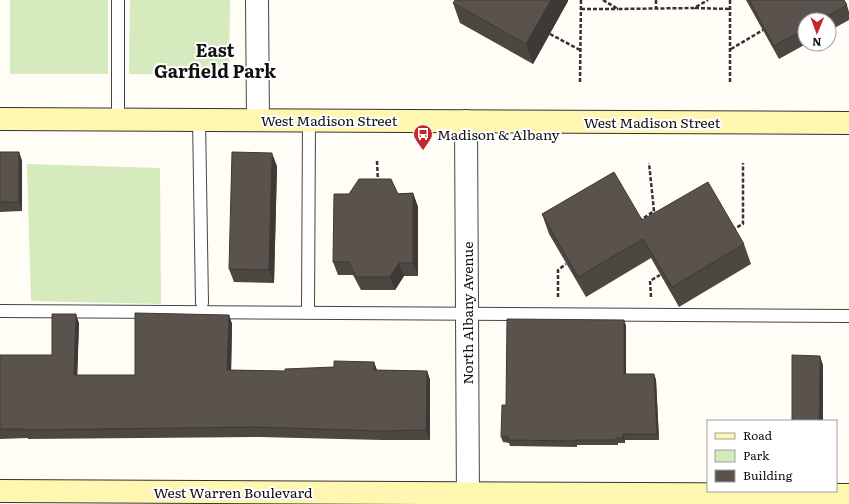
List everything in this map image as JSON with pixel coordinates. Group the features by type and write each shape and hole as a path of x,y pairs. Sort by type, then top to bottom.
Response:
{"main road":[{"name":"West Madison Street","path":"0,119 849,123"},
{"name":"West Warren Boulevard","path":"0,491 468,499 849,495"}],"street":[{"path":"257,0 258,120"},
{"name":"North Albany Avenue","path":"466,121 468,499"}],"lane":[{"path":"118,0 118,120"},
{"path":"199,119 202,303"},
{"path":"308,313 309,120"},
{"path":"0,312 849,316"}],"path":[{"path":"580,82 581,0"},
{"path":"603,0 618,9"},
{"path":"656,0 656,9"},
{"path":"694,8 708,0"},
{"path":"730,0 730,82"},
{"path":"581,9 730,9"},
{"path":"730,50 763,30"},
{"path":"550,34 580,50"},
{"path":"377,161 378,184"},
{"path":"638,221 654,210 649,163"},
{"path":"731,230 743,224 743,163"},
{"path":"558,314 558,270 566,264"},
{"path":"651,315 650,281 660,275"}],"green space":[{"path":"10,0 108,0 108,74 10,74"},
{"path":"130,0 230,0 229,75 129,74"},
{"path":"27,164 160,168 161,304 31,301"}],"building":[{"path":"455,0 551,0 526,44 453,3"},
{"path":"749,0 844,0 847,5 834,12 797,12 797,33 774,46"},
{"path":"0,152 19,152 19,202 0,202"},
{"path":"232,152 272,153 269,270 229,269"},
{"path":"614,172 642,220 708,182 744,244 672,287 643,239 578,277 542,214"},
{"path":"359,179 391,179 398,194 413,193 413,263 399,263 390,277 356,277 349,262 333,262 334,194 349,194"},
{"path":"135,313 229,315 227,370 285,371 285,369 334,367 334,361 374,362 374,370 427,371 426,430 378,431 256,427 0,429 0,355 52,355 52,314 76,314 74,375 135,375"},
{"path":"507,319 624,320 624,374 654,374 657,434 623,434 623,438 616,438 616,440 575,441 508,440 508,437 501,437 502,405 506,405"},
{"path":"792,355 820,356 819,420 792,420"}],"place":[{"name":"Madison & Albany","path":"423,151"}],"district":[{"name":"East Garfield Park","path":"215,59"}]}
